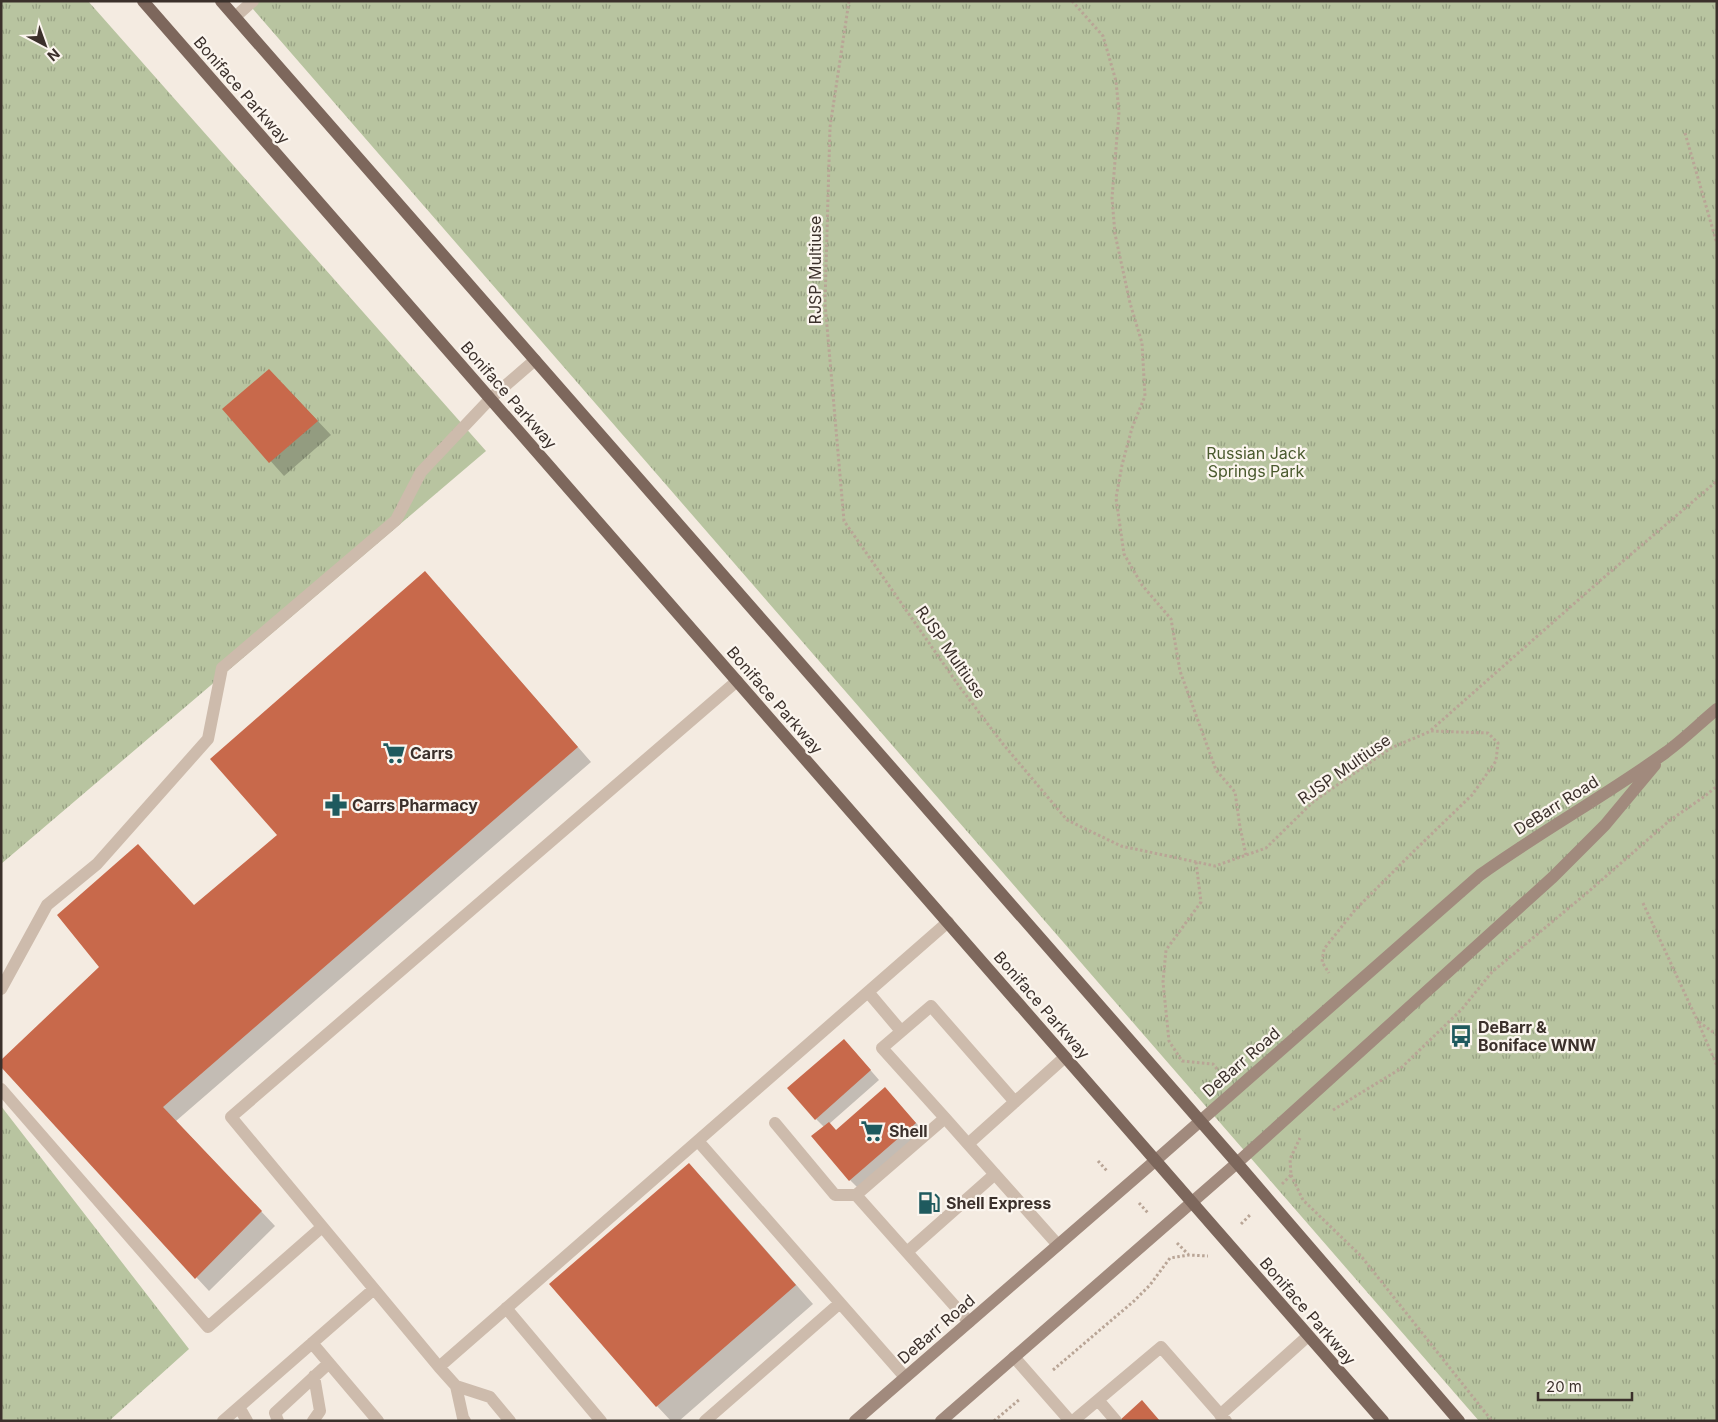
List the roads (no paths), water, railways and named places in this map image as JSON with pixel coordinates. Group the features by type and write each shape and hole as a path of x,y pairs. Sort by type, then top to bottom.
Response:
{"main road":[{"name":"Boniface Parkway","path":"143,1 1383,1421"},
{"path":"220,1 1200,1120 1459,1421"},
{"name":"DeBarr Road","path":"855,1421 1480,875 1522,845 1601,797 1666,752 1717,709"},
{"name":"DeBarr Road","path":"941,1421 1237,1163 1579,852 1605,825 1666,752"}],"lane":[{"path":"235,18 253,1"},
{"path":"1,988 47,905 97,864 208,739 222,668 396,520 421,472 491,398 535,360"},
{"path":"465,1421 456,1386 231,1117 737,681"},
{"path":"439,1367 948,922"},
{"path":"868,992 901,1030"},
{"path":"1015,1102 931,1006 882,1048 1058,1245"},
{"path":"968,1144 1065,1057"},
{"path":"1,1089 208,1327 322,1227"},
{"path":"775,1123 836,1194 856,1195 945,1118"},
{"path":"698,1141 905,1377"},
{"path":"907,1252 995,1174"},
{"path":"856,1195 969,1322"},
{"path":"223,1421 374,1289"},
{"path":"705,1421 840,1303"},
{"path":"506,1308 601,1421"},
{"path":"1014,1357 1072,1421 1161,1347 1223,1418 1308,1336"},
{"path":"312,1343 378,1421"},
{"path":"278,1421 275,1413 329,1363"},
{"path":"313,1421 320,1411 314,1376"},
{"path":"456,1386 490,1397 510,1421"},
{"path":"1098,1400 1116,1421"},
{"path":"239,1407 246,1421"}],"place":[{"name":"Carrs","path":"394,753"},
{"name":"Carrs Pharmacy","path":"336,805"},
{"name":"DeBarr & Boniface WNW","path":"1461,1036"},
{"name":"Shell","path":"872,1131"},
{"name":"Shell Express","path":"929,1203"}],"park label":[{"name":"Russian Jack Springs Park","path":"1256,462"}]}
